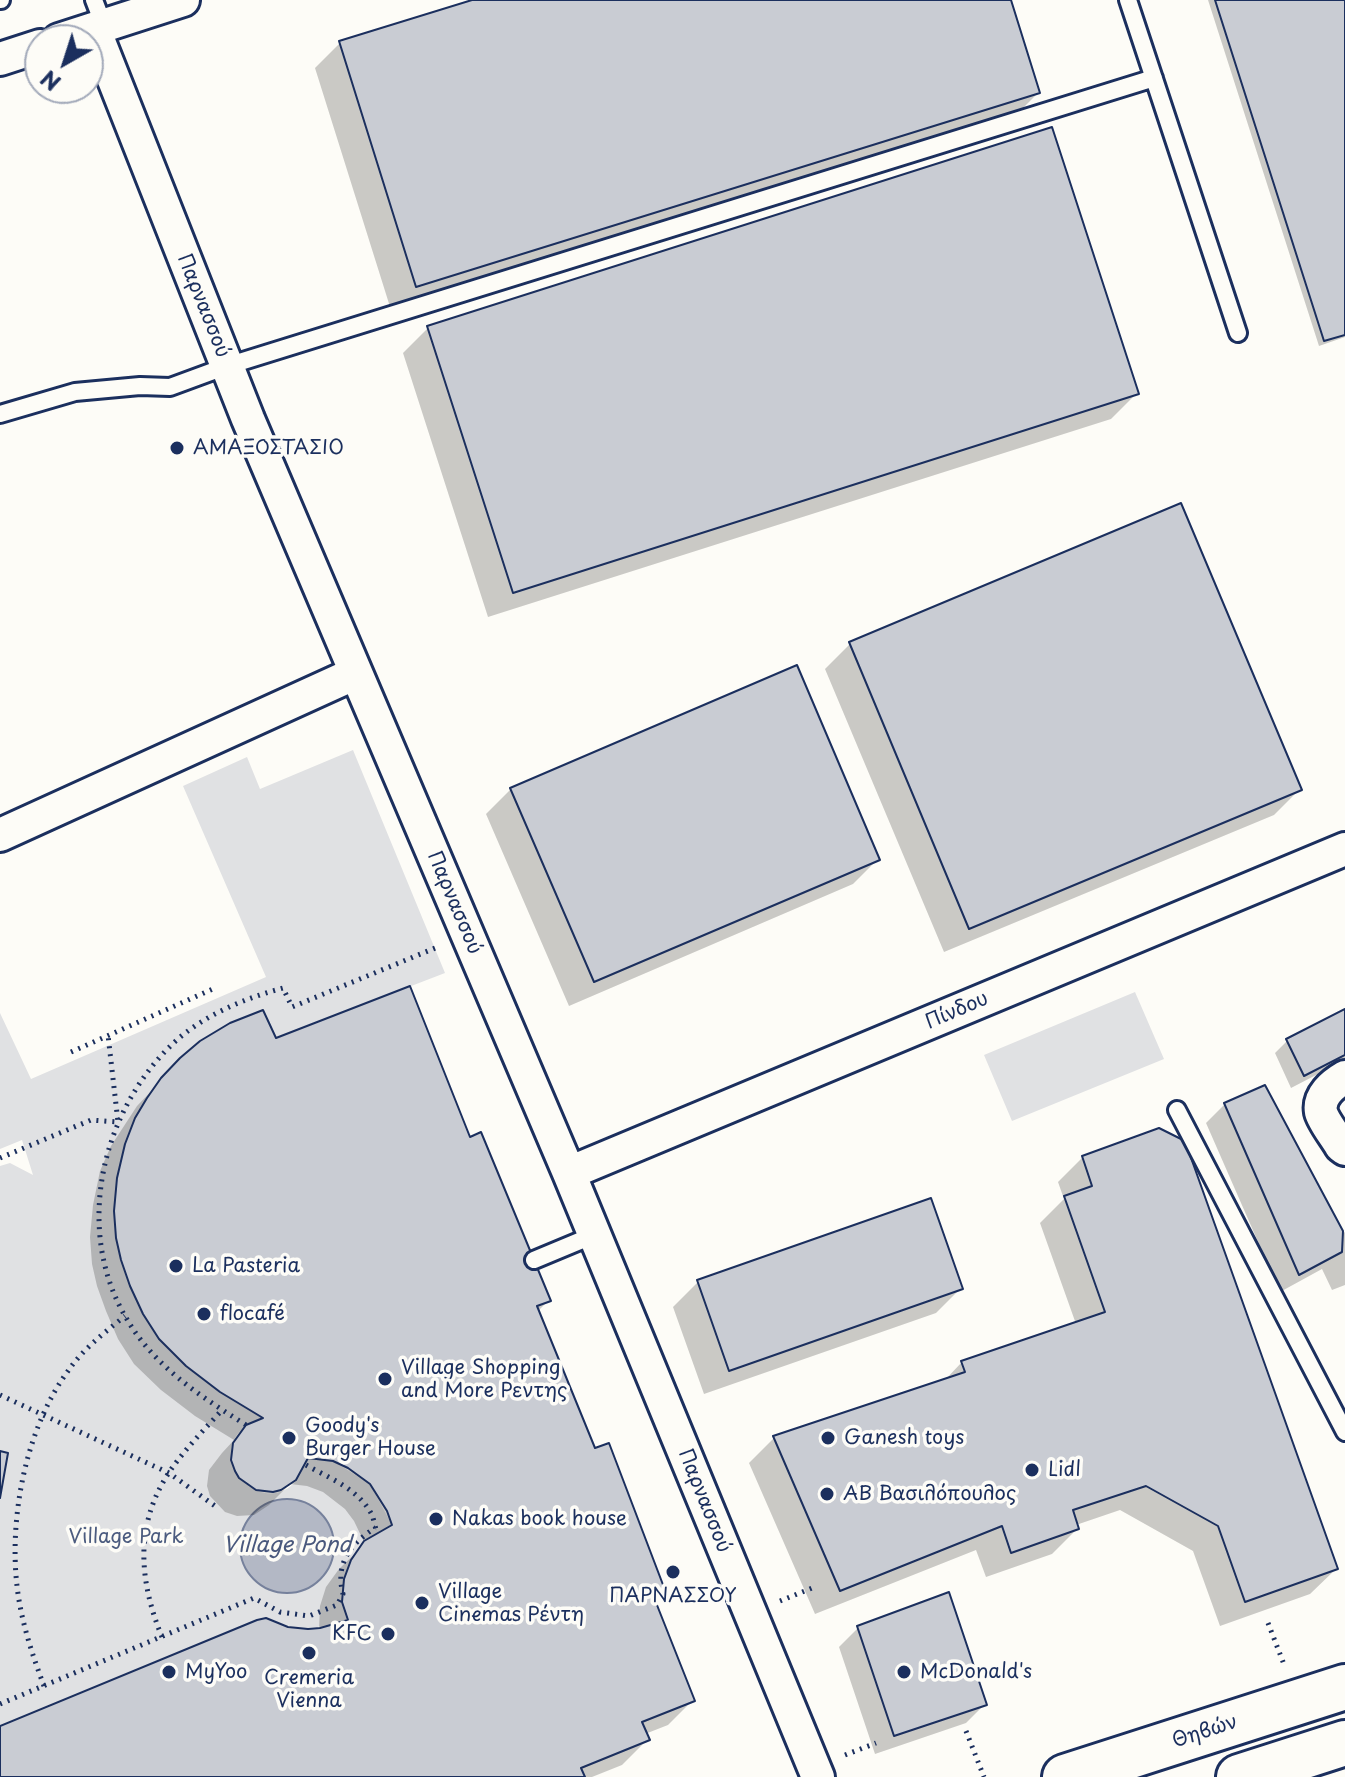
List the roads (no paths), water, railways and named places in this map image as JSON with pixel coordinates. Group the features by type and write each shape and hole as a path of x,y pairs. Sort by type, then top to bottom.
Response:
{"main road":[{"name":"Θηβών","path":"1065,1777 1345,1687"},
{"path":"1239,1777 1345,1743"}],"street":[{"path":"97,18 183,0"},
{"name":"Παρνασσού","path":"97,18 227,366 569,1173 818,1777"},
{"path":"0,59 24,51"},
{"path":"0,835 356,673"},
{"name":"Πίνδου","path":"569,1173 1345,849"},
{"path":"1345,1077 1334,1084 1323,1098 1321,1112 1345,1149"}],"lane":[{"path":"1128,0 1238,333"},
{"path":"0,414 75,392 140,386 170,387 227,366 1154,78"},
{"path":"1177,1110 1345,1432"},
{"path":"534,1260 594,1235"}],"water":[{"name":"Village Pond","path":"287,1499 305,1503 320,1513 330,1528 334,1546 330,1564 320,1579 305,1589 287,1593 269,1589 254,1579 244,1564 240,1546 244,1528 254,1513 269,1503"}],"place":[{"name":"ΑΜΑΞΟΣΤΑΣΙΟ","path":"177,448"},
{"name":"La Pasteria","path":"176,1266"},
{"name":"flocafé","path":"204,1314"},
{"name":"Village Shopping and More Ρεντης","path":"385,1379"},
{"name":"Goody's Burger House","path":"289,1438"},
{"name":"Ganesh toys","path":"828,1438"},
{"name":"Lidl","path":"1032,1470"},
{"name":"ΑΒ Βασιλόπουλος","path":"827,1494"},
{"name":"Nakas book house","path":"436,1519"},
{"name":"ΠΑΡΝΑΣΣΟΥ","path":"673,1572"},
{"name":"Village Cinemas Ρέντη","path":"422,1603"},
{"name":"KFC","path":"388,1634"},
{"name":"Cremeria Vienna","path":"309,1653"},
{"name":"MyYoo","path":"169,1672"},
{"name":"McDonald's","path":"904,1672"}],"park label":[{"name":"Village Park","path":"126,1537"}]}
